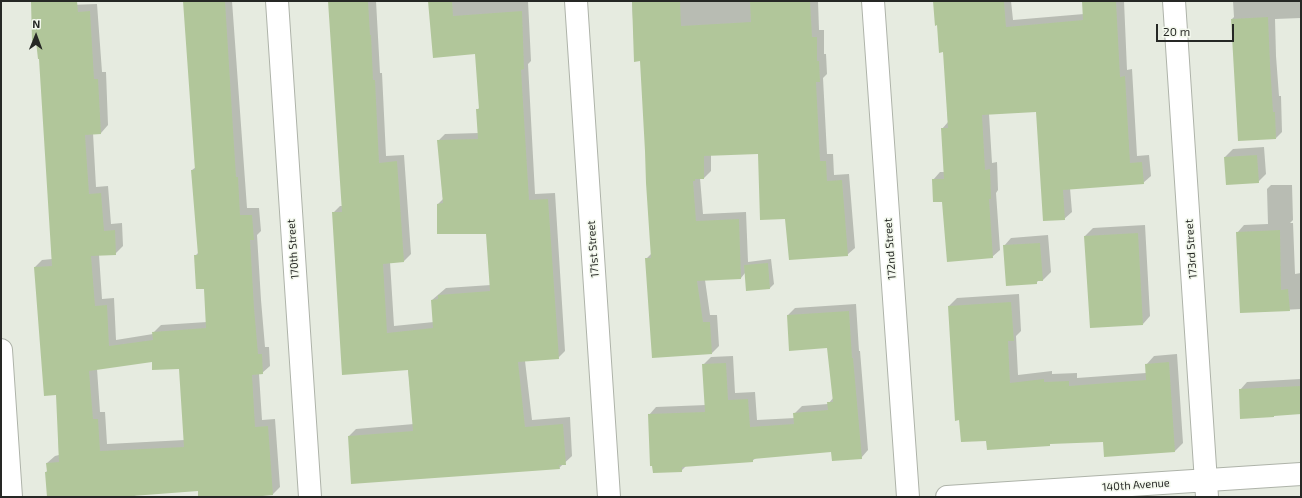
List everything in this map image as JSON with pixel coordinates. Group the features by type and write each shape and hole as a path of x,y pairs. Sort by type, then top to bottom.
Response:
{"street":[{"name":"170th Street","path":"277,1 310,497"},
{"name":"171st Street","path":"576,1 609,497"},
{"name":"172nd Street","path":"872,1 908,497"},
{"name":"173rd Street","path":"1174,1 1207,488"},
{"path":"1,350 11,497"},
{"name":"140th Avenue","path":"947,497 1207,488 1301,474"}],"building":[{"path":"31,1 77,1 78,12 90,11 94,79 98,79 101,134 85,135 89,194 101,193 104,231 115,230 116,255 91,256 95,306 107,305 109,346 153,340 152,332 206,328 204,289 196,289 194,255 198,255 191,170 195,170 183,1 225,1 236,177 238,177 240,215 252,215 254,240 250,240 254,308 258,354 262,354 263,374 252,375 255,427 268,426 273,495 252,497 198,497 198,491 132,497 47,497 45,472 47,472 46,463 59,462 56,395 44,396 34,267 52,266 39,59 36,41 32,41","holes":["152,362 152,370 179,369 184,447 100,451 98,419 93,419 89,371"]},
{"path":"328,1 368,1 373,80 375,80 379,163 397,161 404,262 383,264 387,333 433,328 431,300 438,299 438,295 490,291 486,234 437,234 437,204 443,203 437,140 478,139 476,109 479,109 475,54 433,58 428,1 452,1 453,16 522,11 524,69 521,70 529,200 548,199 559,359 518,362 525,427 563,424 566,465 559,465 560,469 351,484 348,436 413,431 408,370 342,375 332,212 342,212"},
{"path":"632,1 680,1 681,26 751,22 750,1 810,1 812,37 817,37 817,61 819,61 820,82 816,82 820,161 826,161 827,181 842,180 848,256 789,260 785,219 760,220 758,154 704,156 704,179 695,179 695,181 693,181 696,221 739,219 741,279 697,281 703,322 710,322 712,354 652,358 645,258 651,258 640,61 634,62"},
{"path":"933,1 1004,1 1006,27 1083,20 1082,1 1116,1 1120,77 1125,76 1130,163 1142,162 1144,184 1063,190 1065,220 1043,221 1036,112 982,115 985,170 990,169 991,199 989,199 993,258 947,262 942,202 933,202 932,179 944,179 941,128 948,128 943,52 939,53 937,25 935,26"},
{"path":"1268,17 1273,112 1275,112 1276,139 1238,141 1231,19"},
{"path":"1257,155 1259,183 1226,185 1224,157"},
{"path":"1280,230 1281,290 1288,289 1290,311 1240,313 1236,232"},
{"path":"1138,233 1143,325 1090,328 1084,236"},
{"path":"1040,243 1043,281 1037,281 1037,284 1006,286 1003,245"},
{"path":"768,263 770,289 746,291 744,265"},
{"path":"1011,302 1014,341 1008,341 1010,383 1044,379 1044,382 1069,381 1069,386 1146,380 1145,364 1169,362 1175,452 1104,457 1103,442 1050,444 1050,446 987,450 986,441 961,442 959,420 955,421 948,306"},
{"path":"849,311 862,459 832,461 831,452 753,459 753,462 682,467 682,472 653,473 652,466 650,466 648,414 705,412 702,364 726,363 728,400 748,399 750,427 794,424 793,413 828,410 827,402 833,402 827,348 789,351 787,315"},
{"path":"1301,386 1301,414 1240,419 1239,389"}]}
